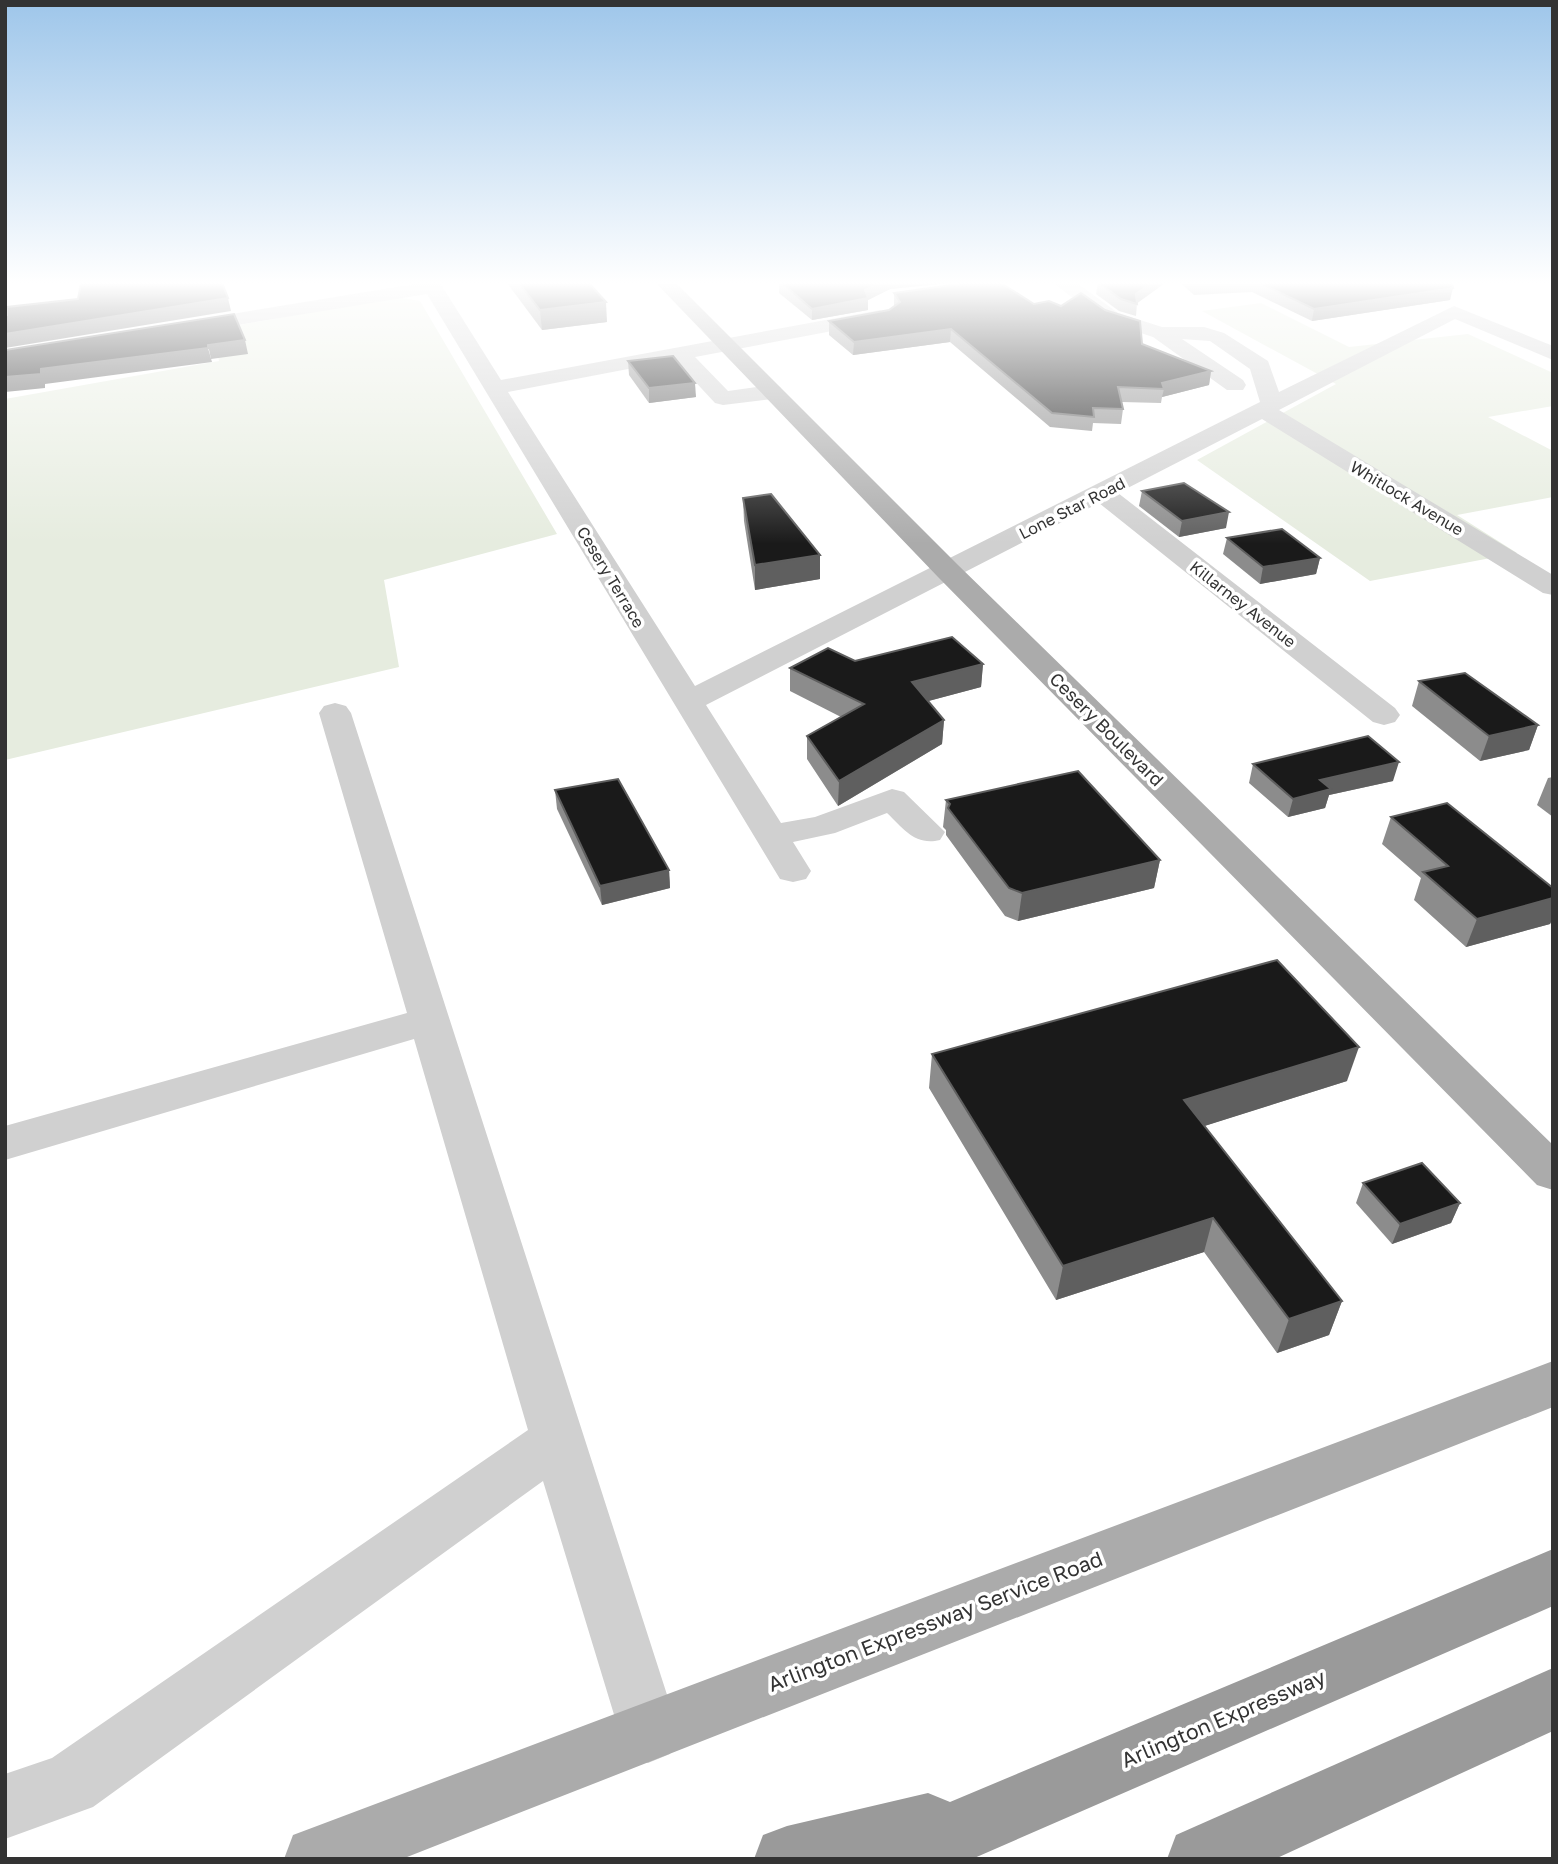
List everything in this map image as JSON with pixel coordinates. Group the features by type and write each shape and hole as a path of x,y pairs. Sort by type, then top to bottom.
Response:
{"highway":[{"name":"Arlington Expressway","path":"894,1859 1553,1577"},
{"path":"1206,1857 1553,1699"},
{"path":"786,1859 1016,1807"}],"main road":[{"name":"Cesery Boulevard","path":"750,370 948,571 1553,1173"},
{"name":"Arlington Expressway Service Road","path":"317,1859 1553,1384"}],"street":[{"name":"Cesery Terrace","path":"486,370 793,871"},
{"path":"497,387 628,370"},
{"path":"697,370 723,398 772,392"},
{"name":"Whitlock Avenue","path":"1186,370 1188,373 1235,385 1264,401 1553,587"},
{"path":"1260,370 1264,401"},
{"name":"Lone Star Road","path":"688,702 1102,493 1198,443 1264,401 1330,370"},
{"path":"1165,432 1198,443"},
{"name":"Killarney Avenue","path":"1102,493 1384,715"},
{"path":"335,713 648,1732"},
{"path":"771,835 823,826 892,799 927,832"},
{"path":"5,1143 429,1020"},
{"path":"5,1807 70,1784 558,1440"}],"shaded area":[{"path":"168,370 461,370 557,534 384,580 399,667 5,760 5,399"},
{"path":"1310,370 1546,370 1553,373 1553,406 1488,417 1553,451 1553,497 1457,515 1517,553 1370,581 1197,460 1336,384"}],"building":[{"path":"5,370 41,370 41,374 5,377"},
{"path":"635,370 684,370 695,383 649,388"},
{"path":"1000,370 1211,371 1162,383 1164,389 1118,387 1123,409 1093,408 1094,417 1052,413"},
{"path":"1184,483 1229,512 1182,521 1142,491"},
{"path":"771,494 820,555 755,565 743,498"},
{"path":"1282,529 1320,558 1263,567 1227,538"},
{"path":"952,637 983,664 912,682 944,720 839,781 807,736 864,704 790,668 828,648 855,661"},
{"path":"1465,673 1538,725 1489,736 1419,681"},
{"path":"1368,736 1399,762 1320,780 1331,789 1293,799 1253,764"},
{"path":"1078,771 1160,860 1022,893 1009,888 948,808 950,804 946,800"},
{"path":"618,779 669,870 600,886 555,790"},
{"path":"1447,803 1553,888 1553,898 1477,919 1423,872 1448,866 1391,817"},
{"path":"1277,960 1359,1047 1184,1100 1342,1301 1289,1319 1213,1218 1063,1266 932,1054"},
{"path":"1422,1163 1460,1203 1400,1224 1363,1183"}]}
